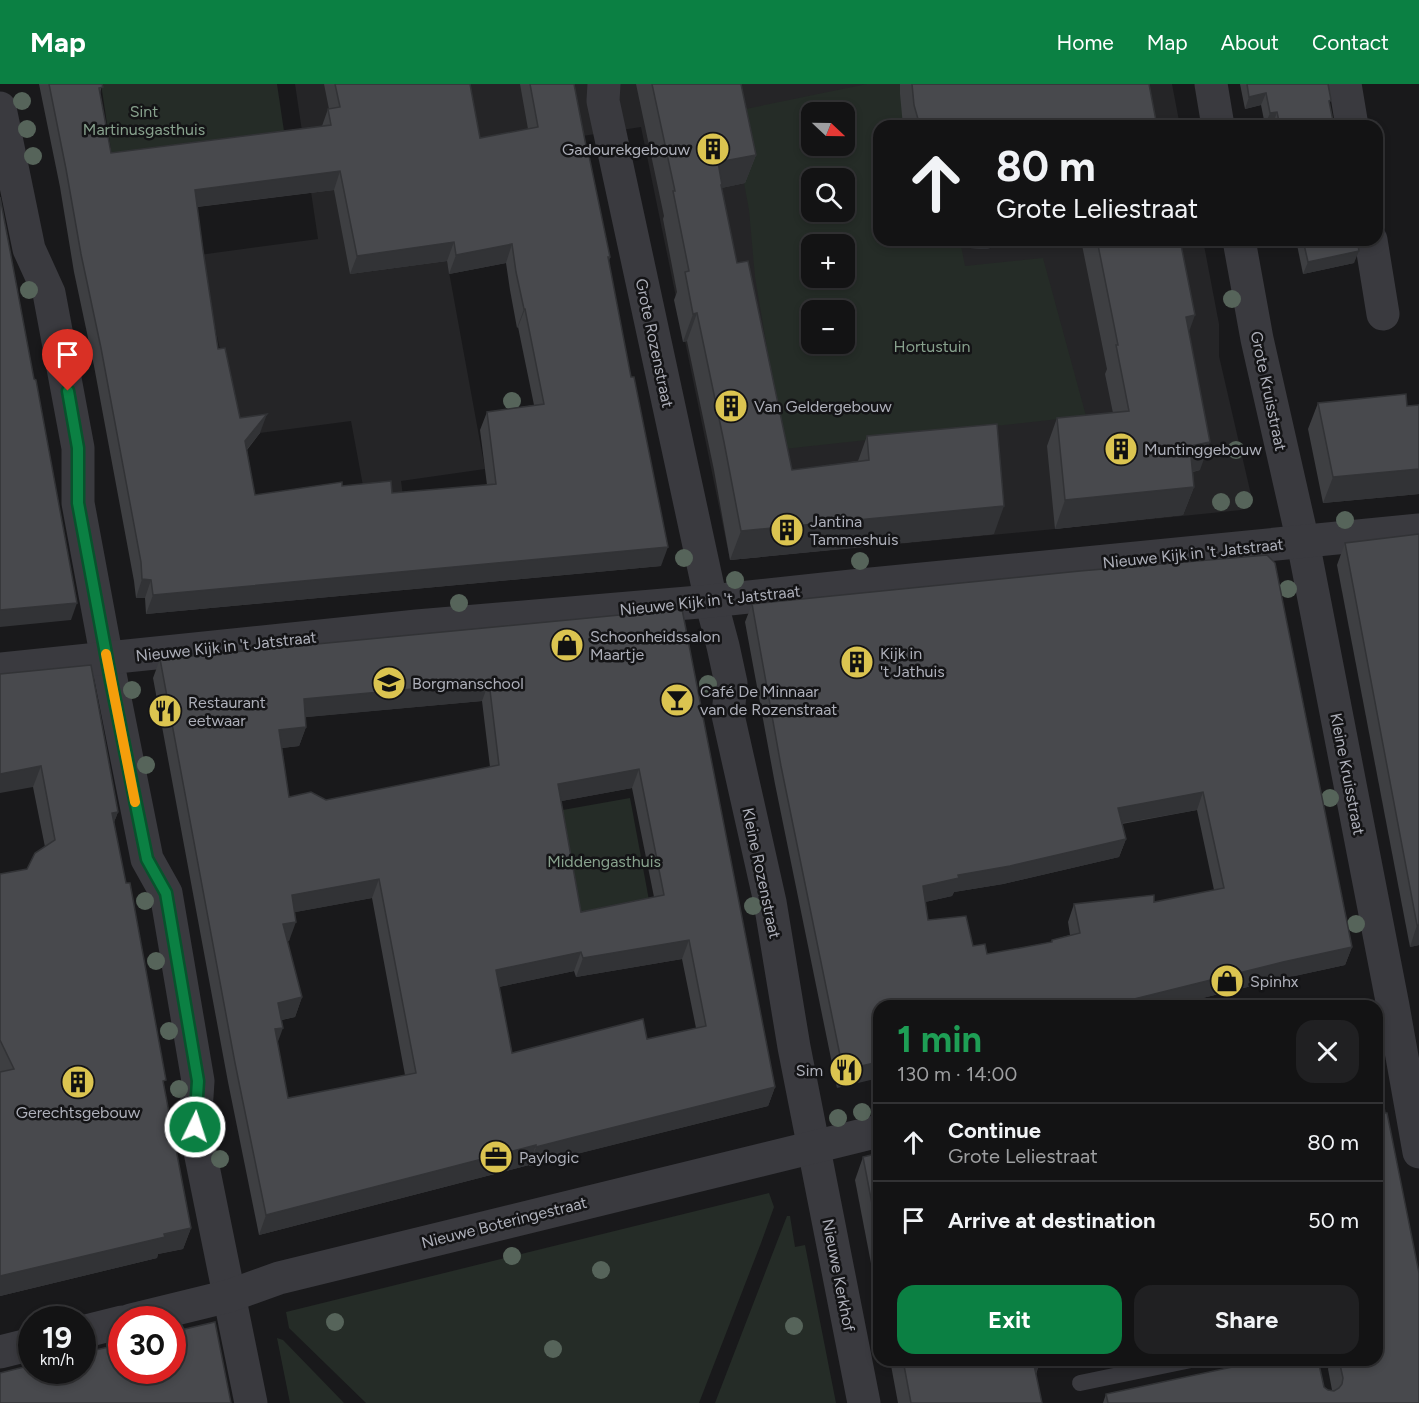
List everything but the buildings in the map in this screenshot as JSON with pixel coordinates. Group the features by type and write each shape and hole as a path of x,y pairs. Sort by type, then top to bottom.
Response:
{"street":[{"name":"Grote Rozenstraat","path":"604,84 603,101 711,602"},
{"path":"1210,84 1217,120"},
{"path":"1345,84 1351,120"},
{"path":"0,108 29,249 49,293 61,353 78,448 78,503 147,859 166,893 198,1081 195,1127 251,1403"},
{"name":"Grote Kruisstraat","path":"1240,246 1257,339 1303,542"},
{"path":"1372,246 1383,314"},
{"name":"Nieuwe Kijk in 't Jatstraat","path":"0,669 417,626 711,602 1419,530"},
{"name":"Kleine Kruisstraat","path":"1303,542 1396,1005 1419,1152"},
{"name":"Kleine Rozenstraat","path":"711,602 731,683 728,715 770,902 794,1047 814,1146"},
{"name":"Nieuwe Boteringestraat","path":"186,1307 229,1296 279,1278 873,1132"},
{"name":"Nieuwe Kerkhof","path":"814,1146 864,1403"},
{"path":"0,1352 18,1348"}],"lane":[{"path":"1080,1383 1162,1366"}],"shaded area":[{"path":"295,84 1172,84 1179,120 873,120 873,246 1204,246 1219,324 1219,356 1252,499 1247,508 1241,510 730,560 641,127 576,137 447,261 485,469 401,481 403,496 366,502 351,421 222,438 233,408 199,255 318,239"}],"green space":[{"name":"Sint Martinusgasthuis","path":"101,84 277,84 285,138 113,163"},
{"name":"Hortustuin","path":"867,84 928,84 935,120 873,120 873,246 961,246 965,266 1043,258 1086,416 784,449 755,277 749,210 731,112"},
{"name":"Middengasthuis","path":"630,798 651,911 578,925 557,811"},
{"path":"769,1193 774,1207 699,1403 366,1403 289,1328 286,1312"},
{"path":"787,1216 790,1216 795,1247 805,1245 836,1403 715,1403"},
{"path":"277,1338 283,1340 344,1403 290,1403"}],"slow traffic":[{"path":"106,654 135,802"}],"place":[{"name":"Gadourekgebouw","path":"713,149"},
{"name":"Van Geldergebouw","path":"731,406"},
{"name":"Muntinggebouw","path":"1121,449"},
{"name":"Jantina Tammeshuis","path":"787,530"},
{"name":"Schoonheidssalon Maartje","path":"567,645"},
{"name":"Kijk in 't Jathuis","path":"857,662"},
{"name":"Borgmanschool","path":"389,683"},
{"name":"Café De Minnaar van de Rozenstraat","path":"677,700"},
{"name":"Restaurant eetwaar","path":"165,711"},
{"name":"Spinhx","path":"1227,981"},
{"name":"Sim","path":"846,1070"},
{"name":"Gerechtsgebouw","path":"78,1082"},
{"name":"Paylogic","path":"496,1157"}],"route":[{"path":"68,391 78,448 78,503 111,681 147,859 166,893 198,1081 195,1127"}]}
